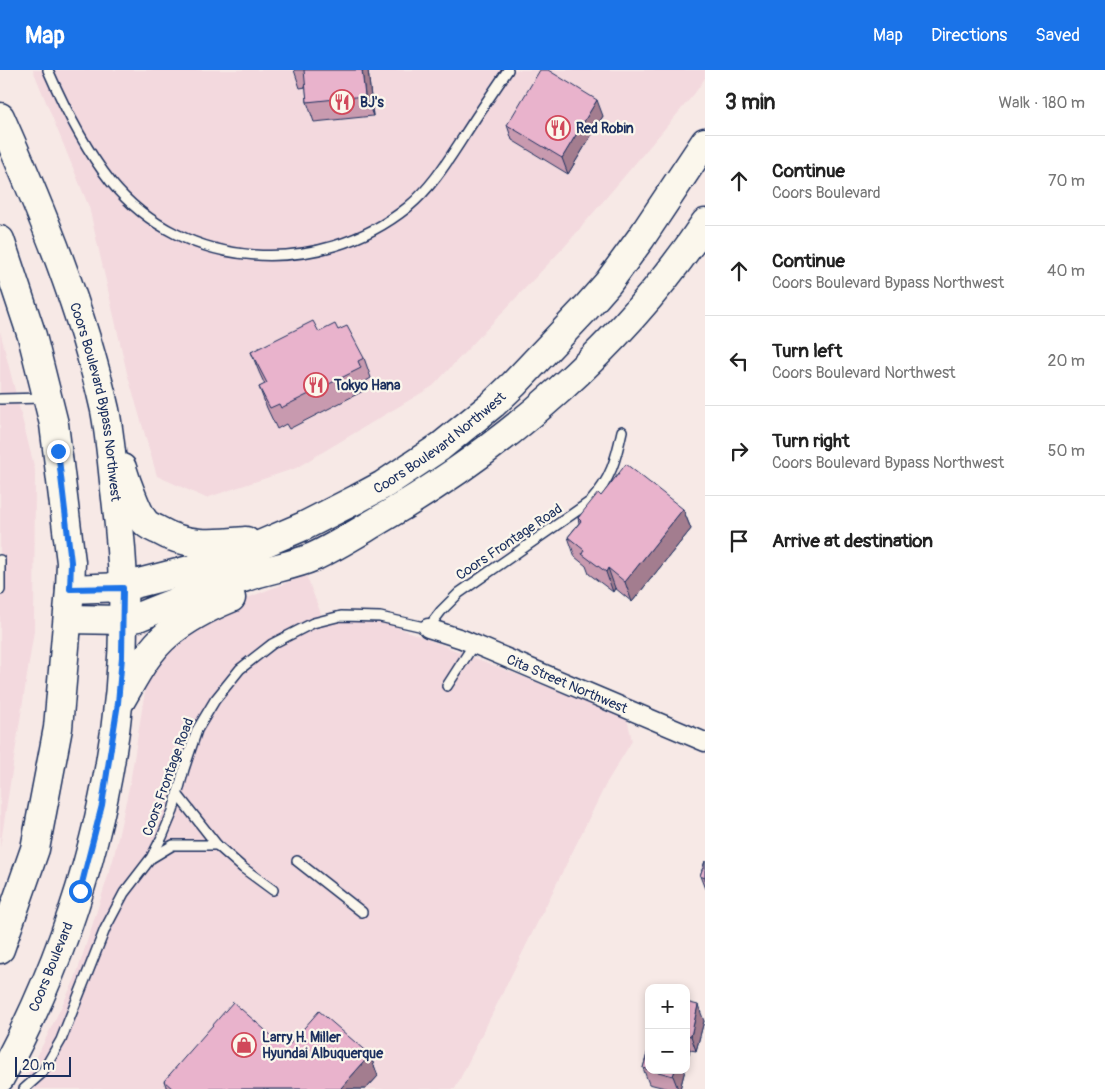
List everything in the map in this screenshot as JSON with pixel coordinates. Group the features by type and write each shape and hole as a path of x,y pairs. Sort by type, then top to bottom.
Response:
{"main road":[{"name":"Coors Boulevard Bypass Northwest","path":"0,116 34,193 67,280 91,354 106,413 121,542 123,588 118,703"},
{"name":"Coors Boulevard Northwest","path":"70,589 123,588 193,569 275,539 383,485 440,447 493,404 563,333 608,283 655,219 705,142"},
{"path":"118,703 146,659 167,635 211,607 312,557 429,490 502,437 553,396 588,362 652,293 705,222"},
{"path":"0,240 22,304 54,424 71,562 58,728 35,849 0,949"},
{"path":"106,413 127,486 145,523 163,533 184,541 211,544 275,539"},
{"path":"68,619 123,620 138,617 254,574 312,557"},
{"name":"Coors Boulevard","path":"0,1078 39,1001 80,891 102,805 118,703"}],"street":[{"name":"Cita Street Northwest","path":"428,628 474,644 705,742"}],"lane":[{"path":"48,70 89,150 112,183 138,208 170,230 210,246 247,254 279,256 309,253 347,242 380,227 409,206 442,171 508,70"},
{"path":"0,400 48,398"},
{"name":"Coors Frontage Road","path":"24,1089 42,1073 61,1040 105,929 124,893 151,858 162,837 173,811 197,730 214,700 240,669 272,644 313,623 341,616 380,617 428,628 441,611 459,593 591,501 606,481 613,467 622,431"},
{"path":"0,560 0,590"},
{"path":"447,686 474,644"},
{"path":"177,794 217,844 243,868 272,890"},
{"path":"151,858 173,845 217,844"},
{"path":"297,861 362,912"}],"shaded area":[{"path":"33,70 705,70 705,78 695,93 566,245 433,386 296,468 206,498 157,476 127,373 89,207"},
{"path":"0,331 35,470 34,631 0,848"},
{"path":"306,575 325,624 338,620 384,622 627,718 632,741 607,782 455,1089 21,1089 75,979 101,898 113,860 130,783 147,679 158,657 222,608"}],"building":[{"path":"304,70 362,70 365,96 307,102"},
{"name":"Red Robin","path":"540,70 548,70 597,100 562,158 507,125"},
{"name":"Tokyo Hana","path":"313,321 319,332 335,324 338,330 347,326 364,358 358,361 361,368 281,408 279,404 270,408 259,387 267,383 251,352"},
{"path":"626,464 683,509 625,582 608,568 606,572 582,554 584,550 568,537 581,521 578,518 598,493 601,496"},
{"path":"705,861 705,878 700,876"},
{"name":"Larry H. Miller Hyundai Albuquerque","path":"233,1002 280,1043 284,1039 290,1044 319,1011 370,1055 342,1089 173,1089 164,1081"},
{"path":"690,1003 698,1005 690,1036"}],"place":[{"name":"BJ's","path":"342,102"},
{"name":"Red Robin","path":"558,128"},
{"name":"Tokyo Hana","path":"316,385"},
{"name":"Larry H. Miller Hyundai Albuquerque","path":"244,1045"}],"route":[{"path":"58,451 71,562 70,589 123,588 122,657 118,703 102,805 80,891"}]}
